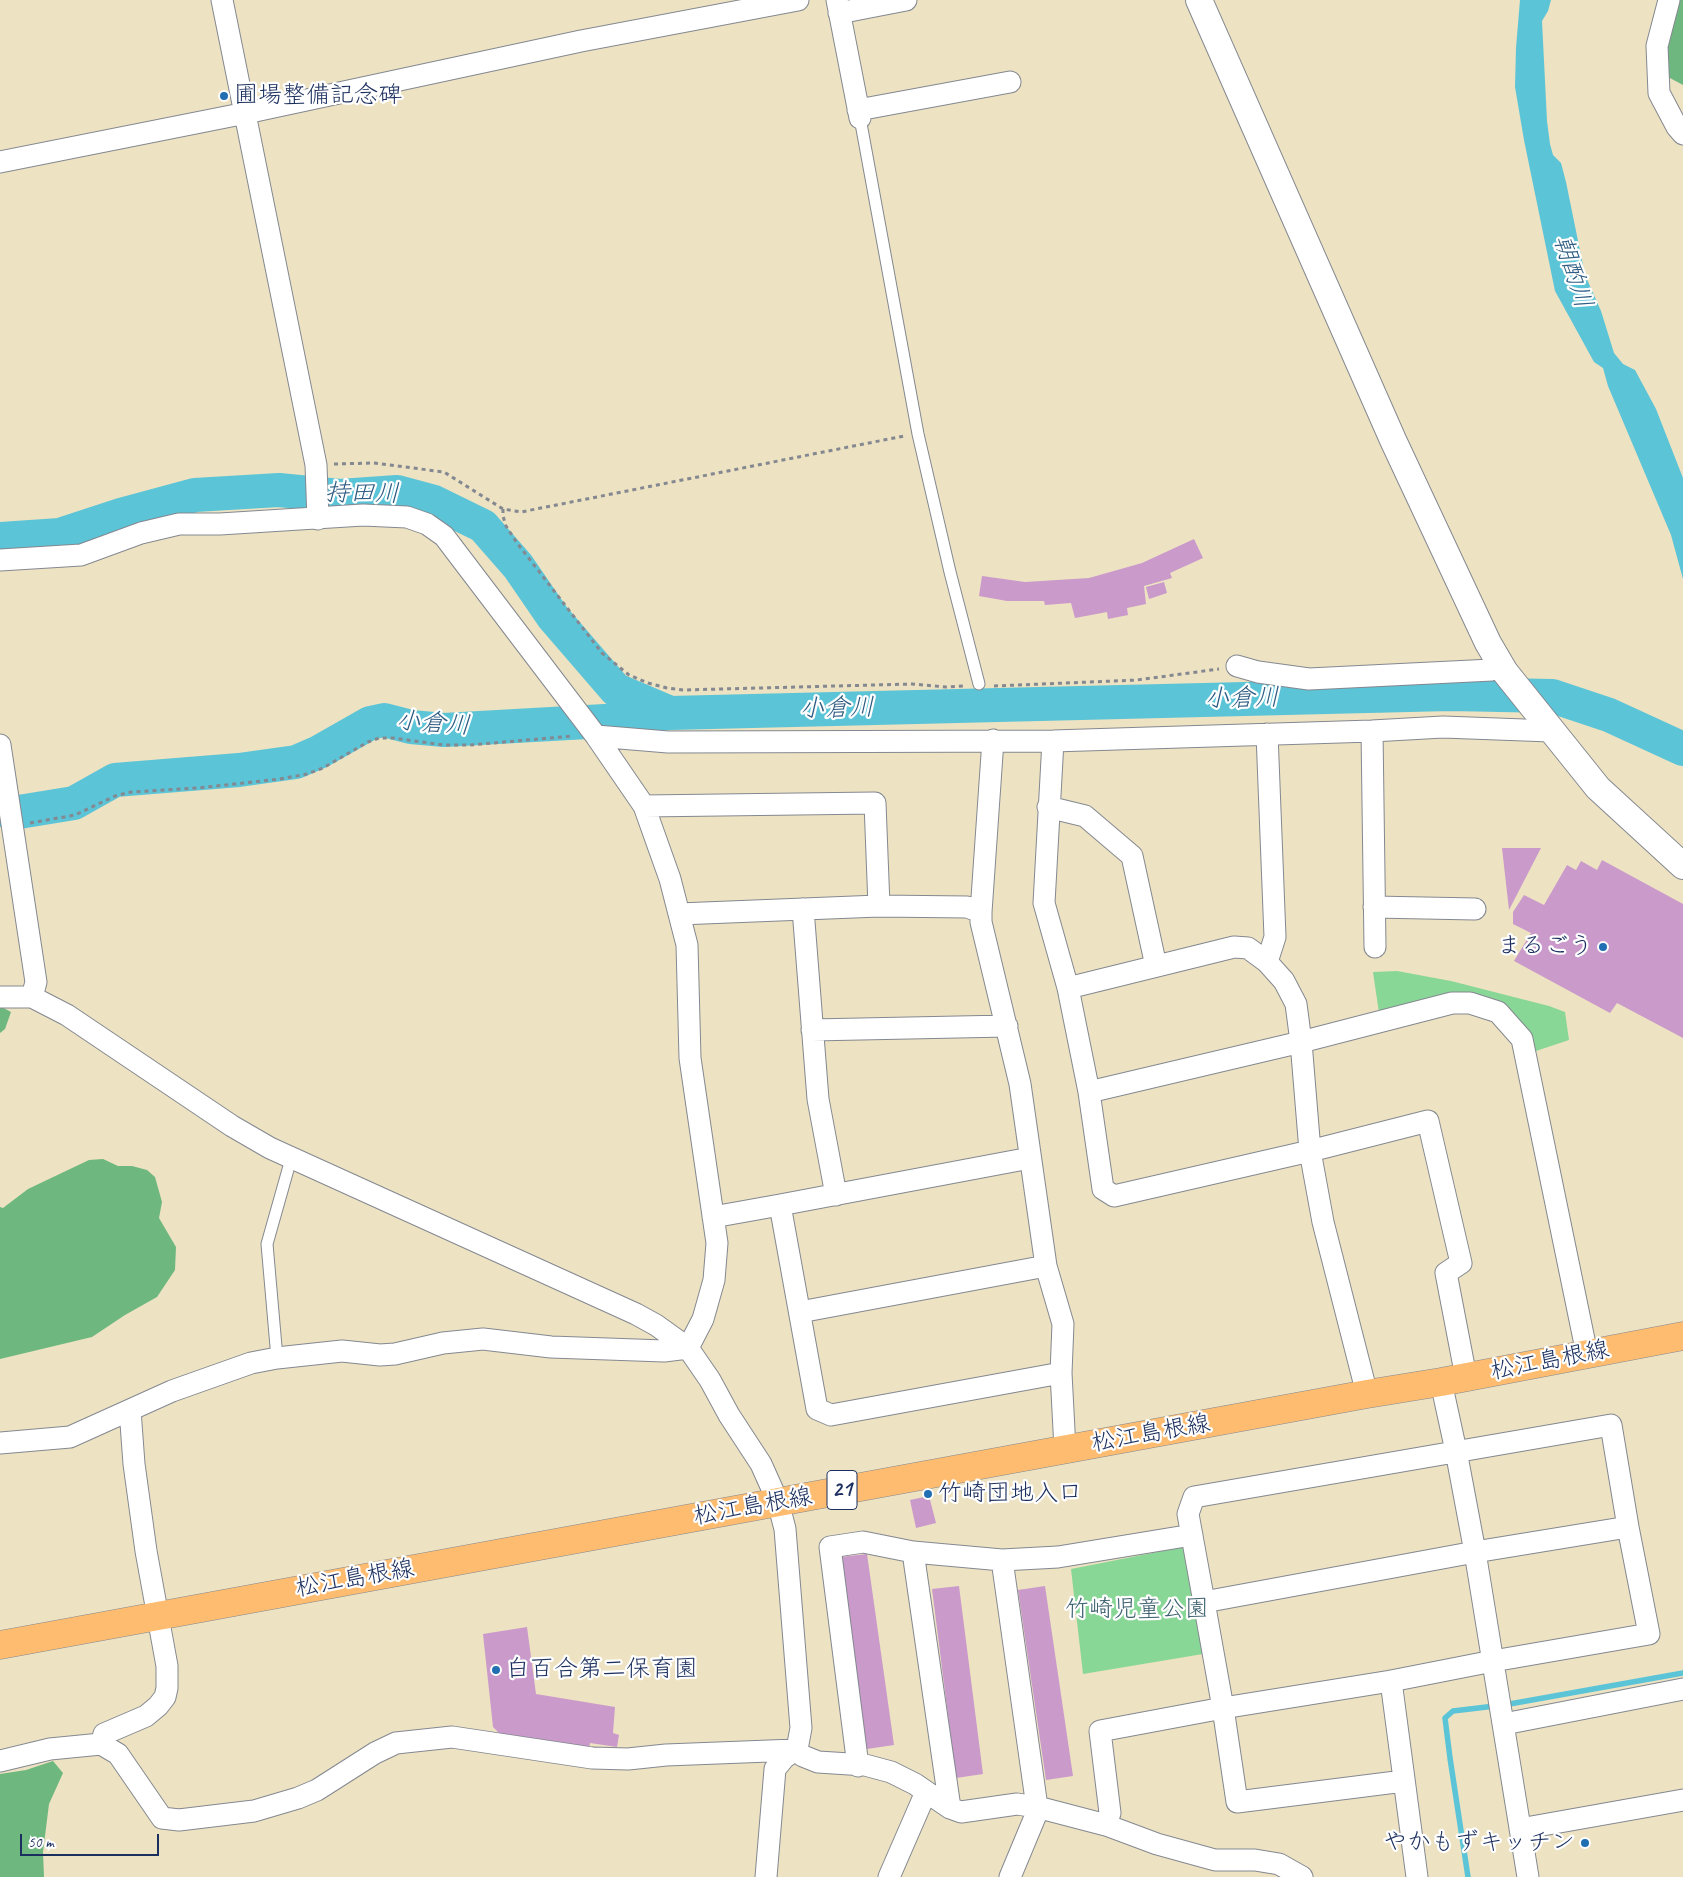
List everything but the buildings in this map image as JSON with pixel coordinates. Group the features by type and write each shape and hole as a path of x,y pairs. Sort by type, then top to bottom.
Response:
{"main road":[{"name":"松江島根線","path":"0,1645 1683,1336"}],"street":[{"path":"222,0 316,468 318,516"},
{"path":"0,162 246,113 581,41 798,0"},
{"path":"906,0 838,6 859,114 1010,82"},
{"path":"1198,0 1393,440 1488,643 1499,671 1547,725 1598,788 1683,866"},
{"path":"1669,0 1657,46 1659,93 1676,127 1683,134"},
{"path":"0,560 81,555 141,533 179,524 318,516 363,515 407,517 427,524 444,536 594,734 644,806 670,878 687,945 690,1058 717,1243 714,1280 703,1319 688,1348"},
{"path":"1237,666 1258,672 1309,680 1499,671"},
{"path":"594,734 668,742 1053,741 1547,725"},
{"path":"1372,731 1375,947"},
{"path":"1267,962 1275,937 1268,734"},
{"path":"993,740 980,922 1020,1084 1046,1266 1062,1324 1061,1373 1065,1450"},
{"path":"1053,741 1044,903 1068,988 1089,1092 1103,1189 1114,1196 1310,1151 1428,1121 1461,1263 1446,1273 1456,1451 1475,1552 1528,1877"},
{"path":"0,746 36,982 32,997"},
{"path":"644,806 875,803 879,906"},
{"path":"1048,808 1085,816 1132,856 1156,966"},
{"path":"679,914 879,906 968,907 981,912"},
{"path":"1374,907 1475,909"},
{"path":"803,909 818,1099 836,1195"},
{"path":"1068,988 1234,947 1248,948 1267,962 1284,981 1296,1004 1310,1151 1323,1222 1367,1394"},
{"path":"0,997 32,997 67,1015 232,1126 291,1159 525,1262 636,1314 656,1325 688,1348 710,1380 729,1415 761,1464 778,1502 785,1529 801,1728 795,1750 784,1758 775,1769 766,1877"},
{"path":"1089,1092 1301,1042 1452,1003 1470,1003 1498,1012 1522,1039 1587,1354"},
{"path":"812,1030 1007,1026"},
{"path":"713,1217 1030,1158"},
{"path":"780,1205 817,1409 831,1415 1061,1373"},
{"path":"800,1312 1046,1266"},
{"path":"0,1443 70,1437 172,1391 252,1363 277,1358 342,1351 380,1355 395,1354 443,1343 483,1339 551,1347 664,1350 688,1348"},
{"path":"101,1744 104,1734 146,1716 158,1706 165,1697 168,1677 146,1551 134,1464 130,1410"},
{"path":"1106,1825 1110,1813 1100,1731 1223,1708 1391,1681 1493,1660 1649,1634 1628,1527 1611,1425 1194,1497 1188,1514 1223,1708 1237,1802 1404,1781"},
{"path":"1204,1602 1475,1552 1628,1527"},
{"path":"858,1766 830,1547 863,1542 913,1552 1002,1560 1058,1557 1192,1535"},
{"path":"913,1552 950,1808"},
{"path":"1002,1560 1037,1807 1035,1817 1010,1877"},
{"path":"1391,1681 1417,1877"},
{"path":"1504,1724 1683,1689"},
{"path":"0,1761 50,1749 101,1744 118,1754 162,1818 179,1820 254,1811 298,1798 317,1790 375,1753 396,1743 452,1737 592,1758 628,1759 666,1755 795,1750 803,1756 818,1762 878,1767 904,1778 950,1808 961,1812 1017,1804 1037,1807 1106,1825 1220,1868 1255,1860 1279,1864 1302,1877"},
{"path":"889,1877 926,1792"},
{"path":"1520,1828 1683,1800"}],"lane":[{"path":"859,114 918,434 950,572 979,684"},
{"path":"277,1358 267,1244 291,1159"}],"path":[{"path":"316,468 374,463 444,472 503,509 521,512 918,434"},
{"path":"503,509 506,526 516,542 602,653 629,675 667,688 683,690 912,684 946,687 979,684 992,686 1137,680 1237,666"},
{"path":"12,823 74,815 115,796 131,792 217,786 306,774 323,768 360,746 379,738 444,745 470,745 594,734"}],"green space":[{"path":"1674,0 1683,0 1683,85 1668,77 1664,43"},
{"path":"1397,971 1451,981 1549,1006 1565,1012 1569,1040 1536,1051 1529,1032 1509,1009 1497,1000 1467,992 1379,1013 1373,972"},
{"path":"0,1006 11,1012 5,1029 0,1033"},
{"path":"103,1159 118,1166 132,1166 147,1170 155,1177 162,1202 159,1218 176,1247 175,1270 157,1297 92,1337 0,1359 0,1207 3,1208 28,1189 89,1160"},
{"name":"竹崎児童公園","path":"1183,1547 1203,1654 1083,1674 1071,1569"},
{"path":"53,1761 63,1773 49,1804 43,1852 44,1877 0,1877 0,1774 26,1770"}],"water":[{"name":"朝酌川","path":"1520,0 1551,0 1548,11 1542,21 1547,121 1550,144 1553,155 1561,163 1585,275 1601,311 1614,353 1623,364 1635,370 1656,409 1683,478 1683,579 1671,535 1608,386 1603,368 1594,362 1555,291 1515,87"},
{"path":"1638,725 1683,743 1683,753 1659,744"}],"waterway":[{"name":"持田川","path":"0,539 60,535 121,515 195,495 279,490 340,496 397,492 434,502 483,526 518,566 553,617 616,690 670,713"},
{"name":"小倉川","path":"0,810 19,812 74,803 115,780 239,770 296,762 319,752 370,723 384,720 411,727 444,730 605,721 670,713 1450,694 1552,696 1609,715 1683,749"},
{"path":"1504,1705 1683,1673"},
{"path":"1468,1877 1445,1718 1453,1711 1495,1706"}],"place":[{"name":"圃場整備記念碑","path":"224,96"},
{"name":"まるごう","path":"1603,947"},
{"name":"竹崎団地入口","path":"928,1494"},
{"name":"白百合第二保育園","path":"496,1670"},
{"name":"やかもずキッチン","path":"1585,1843"}]}
